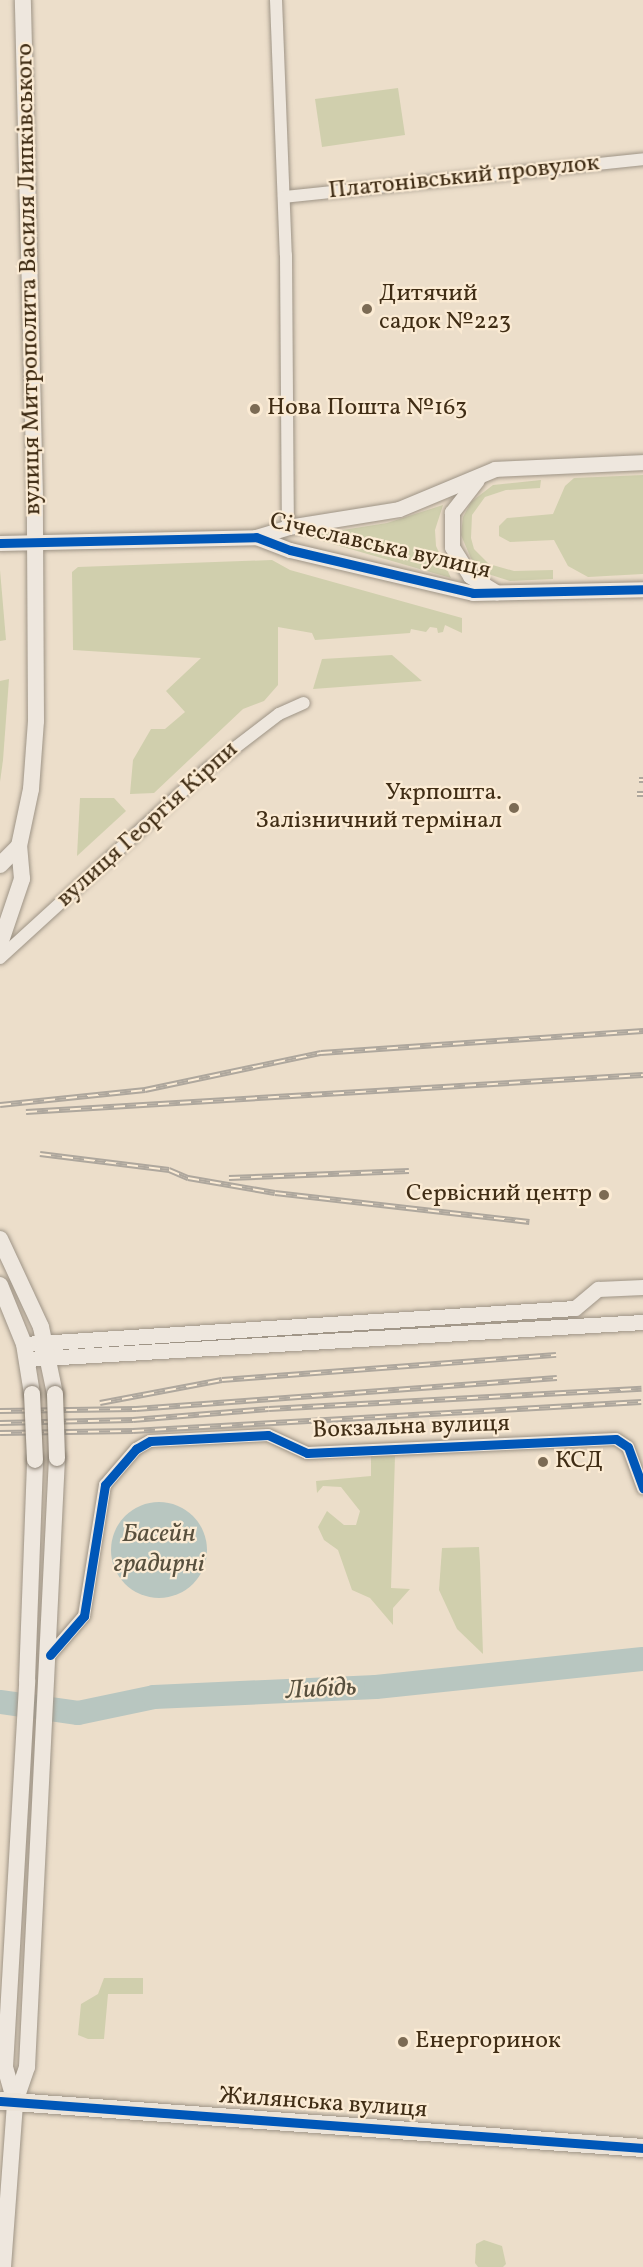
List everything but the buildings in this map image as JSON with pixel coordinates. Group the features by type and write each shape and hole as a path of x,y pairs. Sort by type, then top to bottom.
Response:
{"main road":[{"name":"вулиця Митрополита Василя Липківського","path":"0,944 22,879 19,846 30,789 36,721 36,543 23,0"},
{"path":"0,866 19,846"},
{"path":"0,1239 47,1350 55,1394 57,1458 50,1655 27,2067 7,2102"},
{"path":"0,1285 26,1352 32,1394 34,1460 27,1681 5,2067 7,2102 3,2267"},
{"name":"Жилянська вулиця","path":"7,2102 643,2148"}],"street":[{"path":"276,0 284,197 288,527"},
{"name":"Платонівський провулок","path":"284,197 643,159"},
{"path":"256,537 288,527 399,509 483,474 515,467 643,462"},
{"path":"483,474 461,496 452,512 449,528 459,562 470,576 501,595"},
{"name":"Січеславська вулиця","path":"0,543 256,537 290,550 450,588 501,595 643,589"},
{"name":"вулиця Георгія Кірпи","path":"0,958 206,770 279,714 304,703"},
{"path":"26,1352 575,1308 598,1289 643,1287"},
{"path":"585,1302 589,1319 600,1323"},
{"path":"47,1350 643,1322"},
{"name":"Вокзальна вулиця","path":"50,1655 84,1616 105,1485 136,1449 150,1441 268,1435 307,1453 616,1439 628,1447 643,1488"}],"green space":[{"path":"398,88 405,135 322,147 315,99"},
{"path":"643,475 643,574 588,577 568,566 554,540 510,542 499,536 499,526 507,518 553,514 565,486 574,478"},
{"path":"541,480 540,488 506,490 485,497 472,515 471,538 474,549 489,564 514,571 553,570 553,579 510,581 485,573 473,563 461,535 463,517 471,502 493,485"},
{"path":"443,505 435,530 436,546 451,578 305,536 387,523"},
{"path":"272,560 290,570 462,618 462,633 445,625 443,632 438,633 437,628 430,627 426,632 411,629 410,633 315,640 312,633 278,627 278,685 264,701 243,709 154,793 130,794 133,760 151,729 165,729 185,712 166,691 201,658 73,650 72,572 78,567"},
{"path":"0,570 6,640 0,641"},
{"path":"392,655 422,681 313,689 322,659"},
{"path":"9,679 3,760 0,782 0,681"},
{"path":"80,798 114,798 126,811 77,856"},
{"path":"371,1456 395,1456 391,1588 410,1589 393,1608 393,1625 370,1598 352,1590 338,1550 324,1540 318,1527 327,1511 344,1525 356,1525 360,1511 341,1487 323,1486 317,1493 316,1481 371,1476"},
{"path":"479,1547 483,1654 457,1629 439,1590 442,1548"},
{"path":"104,1978 143,1978 143,1994 108,1994 104,2039 88,2039 78,2035 81,2004 98,1994"},
{"path":"484,2240 502,2246 506,2264 503,2267 478,2267 475,2263 476,2244"}],"water":[{"name":"Басейн градирні","path":"159,1502 177,1506 193,1516 203,1532 207,1550 203,1568 193,1584 177,1594 159,1598 141,1594 125,1584 115,1568 111,1550 115,1532 125,1516 141,1506"}],"waterway":[{"name":"Либідь","path":"0,1702 78,1713 154,1697 376,1687 643,1659"}],"railway":[{"path":"637,794 643,794"},
{"path":"0,1105 145,1090 321,1053 643,1031"},
{"path":"26,1112 643,1075"},
{"path":"40,1154 169,1170 188,1178 275,1193 529,1222"},
{"path":"229,1178 409,1171"},
{"path":"100,1403 222,1380 556,1355"},
{"path":"0,1411 136,1409 557,1378"},
{"path":"0,1423 133,1420 269,1409 641,1389"},
{"path":"0,1433 133,1431 641,1402"}],"cycle path":[{"path":"0,543 256,537 290,550 473,593 643,589"},
{"path":"50,1655 84,1616 105,1485 136,1449 150,1441 268,1435 307,1453 616,1439 628,1447 643,1488"},
{"path":"0,2101 643,2148"}],"place":[{"name":"Дитячий садок №223","path":"367,309"},
{"name":"Нова Пошта №163","path":"255,409"},
{"name":"Укрпошта. Залізничний термінал","path":"514,808"},
{"name":"Сервісний центр","path":"604,1195"},
{"name":"КСД","path":"543,1462"},
{"name":"Енергоринок","path":"403,2042"}]}
